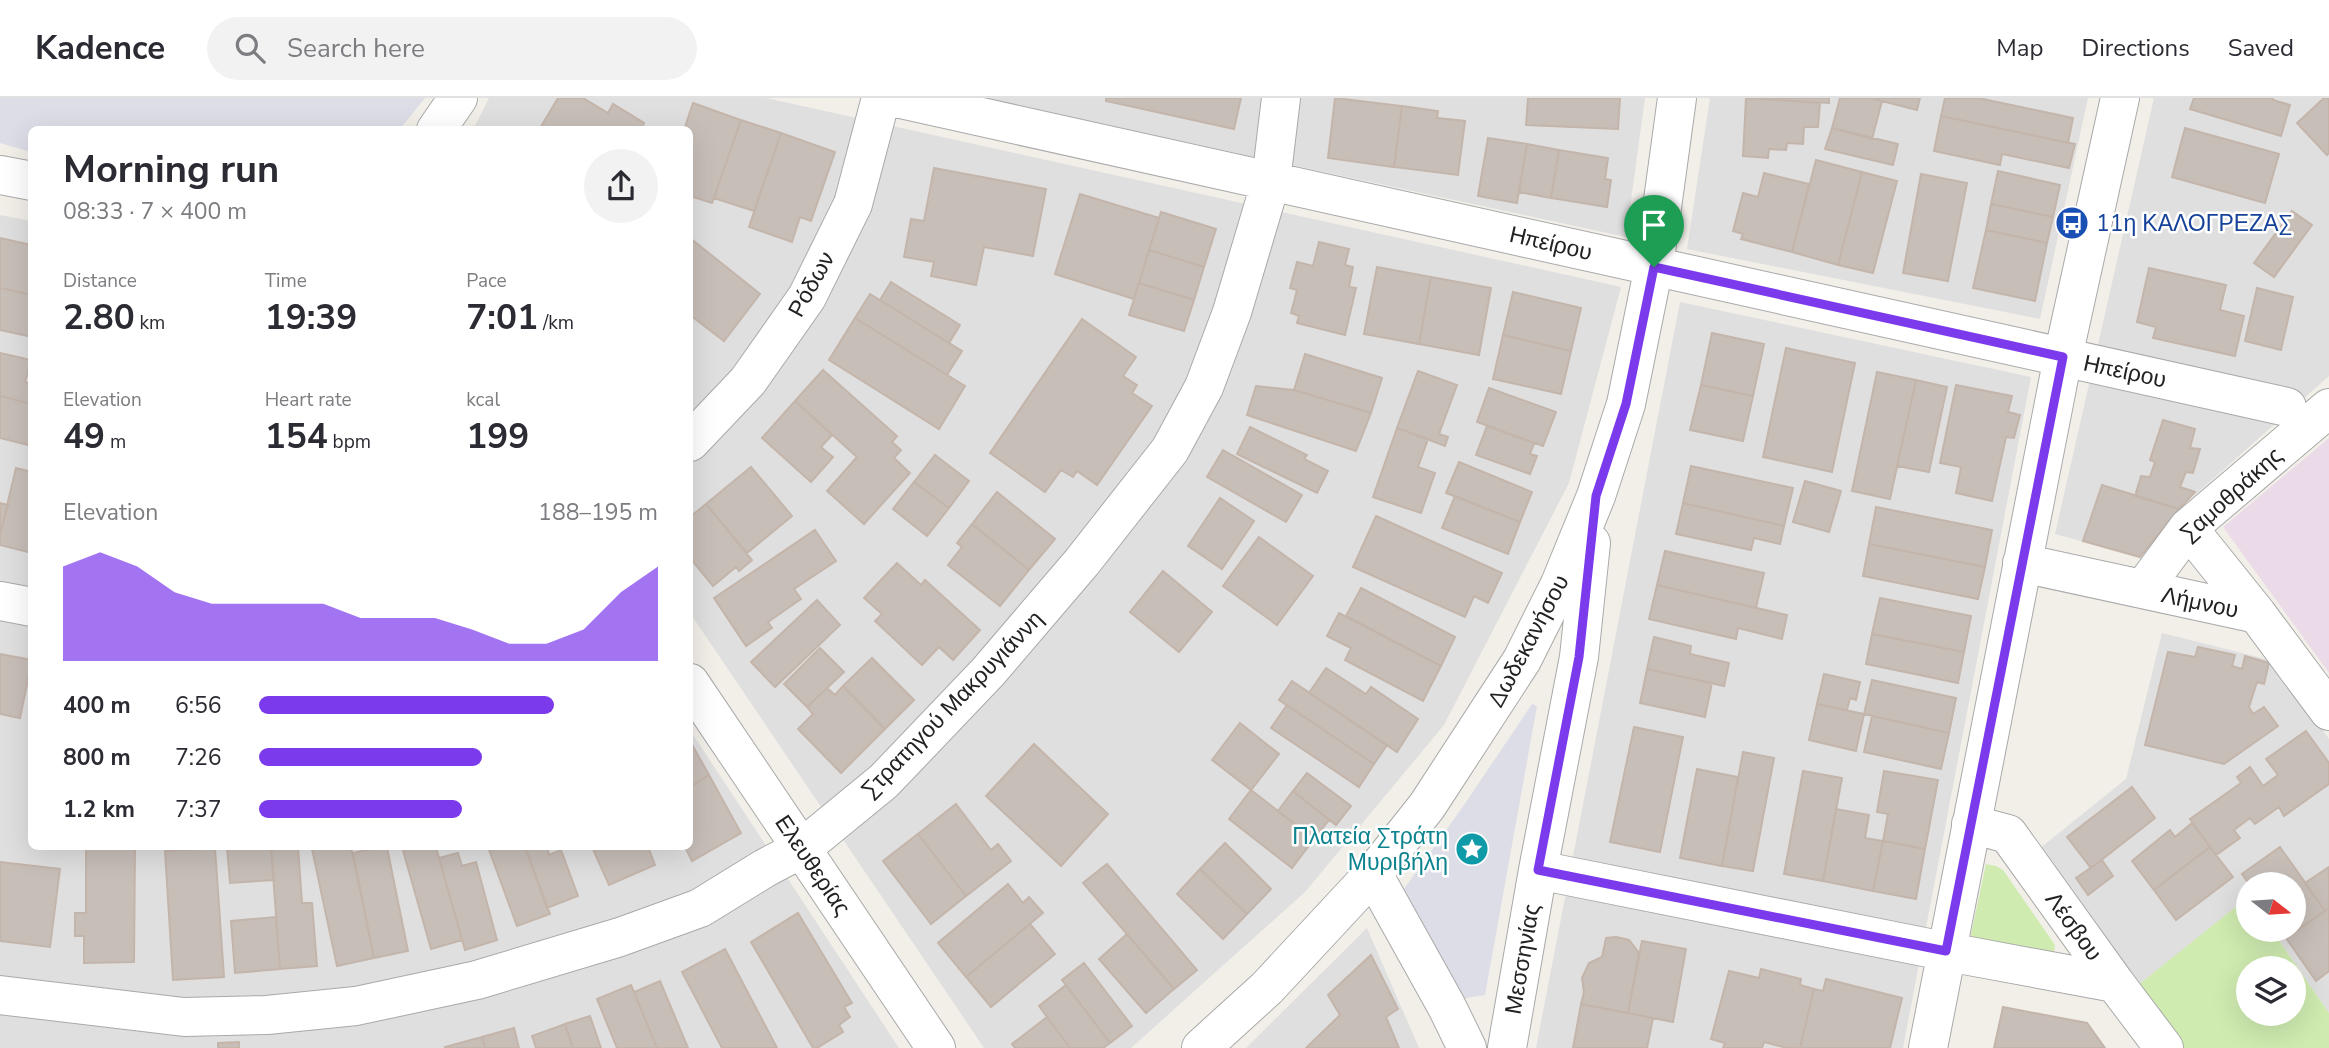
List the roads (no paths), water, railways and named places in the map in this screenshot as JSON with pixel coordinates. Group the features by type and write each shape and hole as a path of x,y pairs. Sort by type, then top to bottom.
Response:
{"street":[{"path":"439,126 458,98"},
{"name":"Ρόδων","path":"693,439 748,382 807,297 853,204 881,98"},
{"name":"Ηπείρου","path":"896,98 2287,407"},
{"name":"Στρατηγού Μακρυγιάννη","path":"0,995 184,1017 267,1015 356,1006 477,980 620,937 700,908 802,849 884,781 988,672 1082,562 1170,450 1204,387 1232,312 1271,181 1281,98"},
{"name":"Δωδεκανήσου","path":"1201,1048 1267,988 1373,874 1427,806 1522,660 1560,584 1596,496 1626,404 1654,267 1677,98"},
{"path":"1928,1048 2063,357 2120,98"},
{"path":"0,175 28,180"},
{"name":"Σαμοθράκης","path":"2143,589 2188,528 2329,408"},
{"name":"Μεσσηνίας","path":"1507,1048 1579,657 1596,496"},
{"name":"Λήμνου","path":"2188,528 2257,614 2329,711"},
{"name":"Λήμνου","path":"2022,563 2257,614"},
{"path":"0,601 28,606"},
{"name":"Ελευθερίας","path":"693,687 936,1048"},
{"name":"Λέσβου","path":"1971,824 2008,834 2164,1048"},
{"path":"1538,870 2115,983"},
{"path":"1373,874 1467,1048"}],"place":[{"name":"11η ΚΑΛΟΓΡΕΖΑΣ","path":"2072,223"},
{"name":"Πλατεία Στράτη Μυριβήλη","path":"1472,849"}]}
